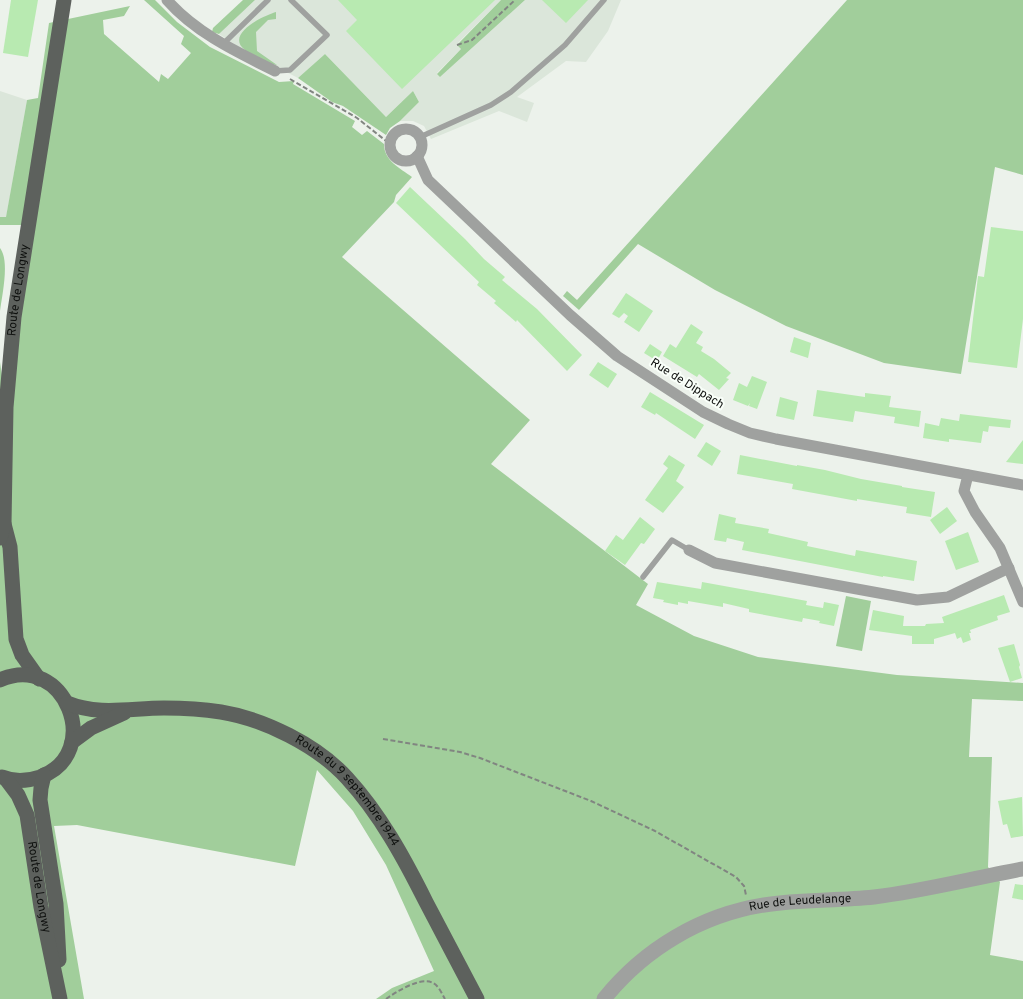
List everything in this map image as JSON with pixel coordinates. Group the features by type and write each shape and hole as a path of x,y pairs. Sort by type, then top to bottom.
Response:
{"main road":[{"name":"Route de Longwy","path":"39,679 22,655 16,640 10,547 2,531 6,407 13,326 64,0"},
{"path":"0,680 16,675 28,676 50,684 60,692 67,702 72,715 73,729 72,742 66,756 56,767 32,780 19,781 3,778"},
{"path":"67,702 79,708 92,710 127,711"},
{"name":"Route du 9 septembre 1944","path":"127,711 163,708 191,709 222,712 254,720 284,733 316,752 331,764 345,776 373,809 402,855 477,999"},
{"path":"72,742 91,728 127,711"},
{"name":"Route de Longwy","path":"44,775 40,788 40,800 56,904 61,999"},
{"name":"Route de Longwy","path":"3,778 18,795 27,815 41,907 61,999"}],"street":[{"path":"167,0 222,45 275,71"},
{"path":"401,130 412,130 420,137 422,147 417,156 408,161 398,159 394,155 390,144 395,134 401,130"},
{"name":"Rue de Dippach","path":"417,156 428,180 570,316 617,356 703,412 750,433 1023,485"},
{"path":"968,475 964,491 975,512 1000,548 1023,602"},
{"path":"689,550 715,563 917,600 948,597 1009,568"},
{"name":"Rue de Leudelange","path":"604,999 636,964 658,947 698,924 749,908 765,904 872,897 919,891 1023,868"}],"lane":[{"path":"222,45 268,0"},
{"path":"275,71 290,70 327,35 291,0"},
{"path":"420,137 491,105 511,92 565,45 604,0"},
{"path":"643,577 672,540 689,550"}],"path":[{"path":"457,45 472,40 515,0"},
{"path":"275,71 357,118 390,144"},
{"path":"384,739 460,752 591,800 625,816 736,877 744,886 749,908"},
{"path":"386,999 392,994 420,982 431,982 437,986 445,999"}],"shaded area":[{"path":"255,0 501,0 457,44 461,49 437,73 440,77 525,0 621,0 608,31 586,62 566,61 517,97 534,103 527,122 499,111 431,139 424,126 413,121 400,121 419,102 413,91 386,117 325,54 298,78 243,50 219,34"},
{"path":"0,91 27,100 6,218 0,217"}],"green space":[{"path":"144,0 155,0 177,22 210,47 279,82 294,81 293,84 355,121 352,127 362,135 367,131 384,144 390,160 412,177 396,195 394,202 342,257 530,420 491,464 648,584 636,605 694,636 758,657 897,675 1023,683 1023,701 972,699 969,757 992,757 988,867 1000,882 990,955 1023,961 1023,999 376,999 392,988 434,971 386,865 353,811 317,770 295,866 77,825 54,826 84,999 0,999 0,362 6,404 28,225 0,225 0,217 6,217 27,100 38,98 49,23 130,6 124,16 103,20 104,34 159,82 161,74 168,79 191,53 181,44 184,36"},
{"path":"243,0 255,0 219,34 212,32 213,28"},
{"path":"501,0 525,0 440,77 437,74 461,49 457,45"},
{"path":"847,0 1023,0 1023,175 995,167 961,374 884,363 786,326 715,290 638,244 579,310 563,296 567,291 577,300"},
{"path":"276,12 276,19 268,20 256,32 257,51 277,65 266,62 247,52 240,44 239,38 248,26"},
{"path":"325,54 386,117 413,91 419,102 390,128 386,135 343,106 332,102 298,78"},
{"path":"0,248 3,254 5,269 0,311"},
{"path":"846,596 871,601 862,651 836,646"}],"building":[{"path":"11,0 38,0 28,57 3,53"},
{"path":"338,0 495,0 402,89 346,31 357,20"},
{"path":"542,0 588,0 566,23"},
{"path":"410,187 505,277 502,280 537,309 582,355 567,371 517,320 516,322 494,303 496,301 477,285 479,282 396,203"},
{"path":"991,227 1023,231 1023,319 1017,368 968,362 978,276 984,277"},
{"path":"626,293 653,311 639,332 624,322 628,316 624,313 619,318 612,314"},
{"path":"691,324 703,332 696,343 703,347 701,351 731,373 726,378 729,379 719,390 699,374 697,377 663,356 670,344 676,348"},
{"path":"794,337 811,343 808,358 790,352"},
{"path":"650,344 662,352 657,361 644,353"},
{"path":"598,362 617,374 608,388 589,375"},
{"path":"752,376 767,382 757,409 749,406 750,403 748,406 733,400 739,383 747,387"},
{"path":"817,390 865,397 865,393 891,396 889,407 921,411 919,427 894,423 895,417 855,411 853,422 813,416"},
{"path":"650,392 704,425 695,439 656,413 655,415 641,407"},
{"path":"780,397 798,402 794,420 776,416"},
{"path":"960,414 1011,420 1010,428 989,426 988,432 983,431 981,443 949,439 949,442 923,438 925,423 939,426 941,418 959,421"},
{"path":"1023,440 1023,464 1006,462"},
{"path":"706,442 721,451 712,466 697,456"},
{"path":"669,455 685,465 676,481 684,487 663,513 645,500 668,468 663,464"},
{"path":"740,455 935,492 931,517 906,513 907,507 857,499 857,501 792,489 793,484 737,474"},
{"path":"947,507 957,521 940,534 930,520"},
{"path":"719,514 736,518 735,523 769,529 768,533 808,542 807,546 855,556 856,550 917,561 914,581 883,577 742,550 744,542 727,538 726,542 714,540"},
{"path":"640,517 655,529 644,544 641,543 625,565 605,551 616,535 623,540"},
{"path":"968,532 979,562 956,570 945,541"},
{"path":"657,582 701,589 702,582 807,601 806,605 823,608 824,602 839,605 834,626 803,618 802,622 749,612 749,609 723,603 723,607 688,601 688,604 678,602 678,605 663,602 664,600 653,598"},
{"path":"1004,595 1010,612 997,616 998,620 970,630 971,640 963,643 961,637 957,639 955,633 934,639 934,644 912,644 912,636 869,630 873,610 904,616 903,626 925,626 926,624 944,623 942,617"},
{"path":"1014,644 1022,678 1010,682 998,648"},
{"path":"1022,797 1023,836 1011,838 1007,824 1003,825 998,801"},
{"path":"1015,884 1023,885 1023,900 1012,898"}]}
